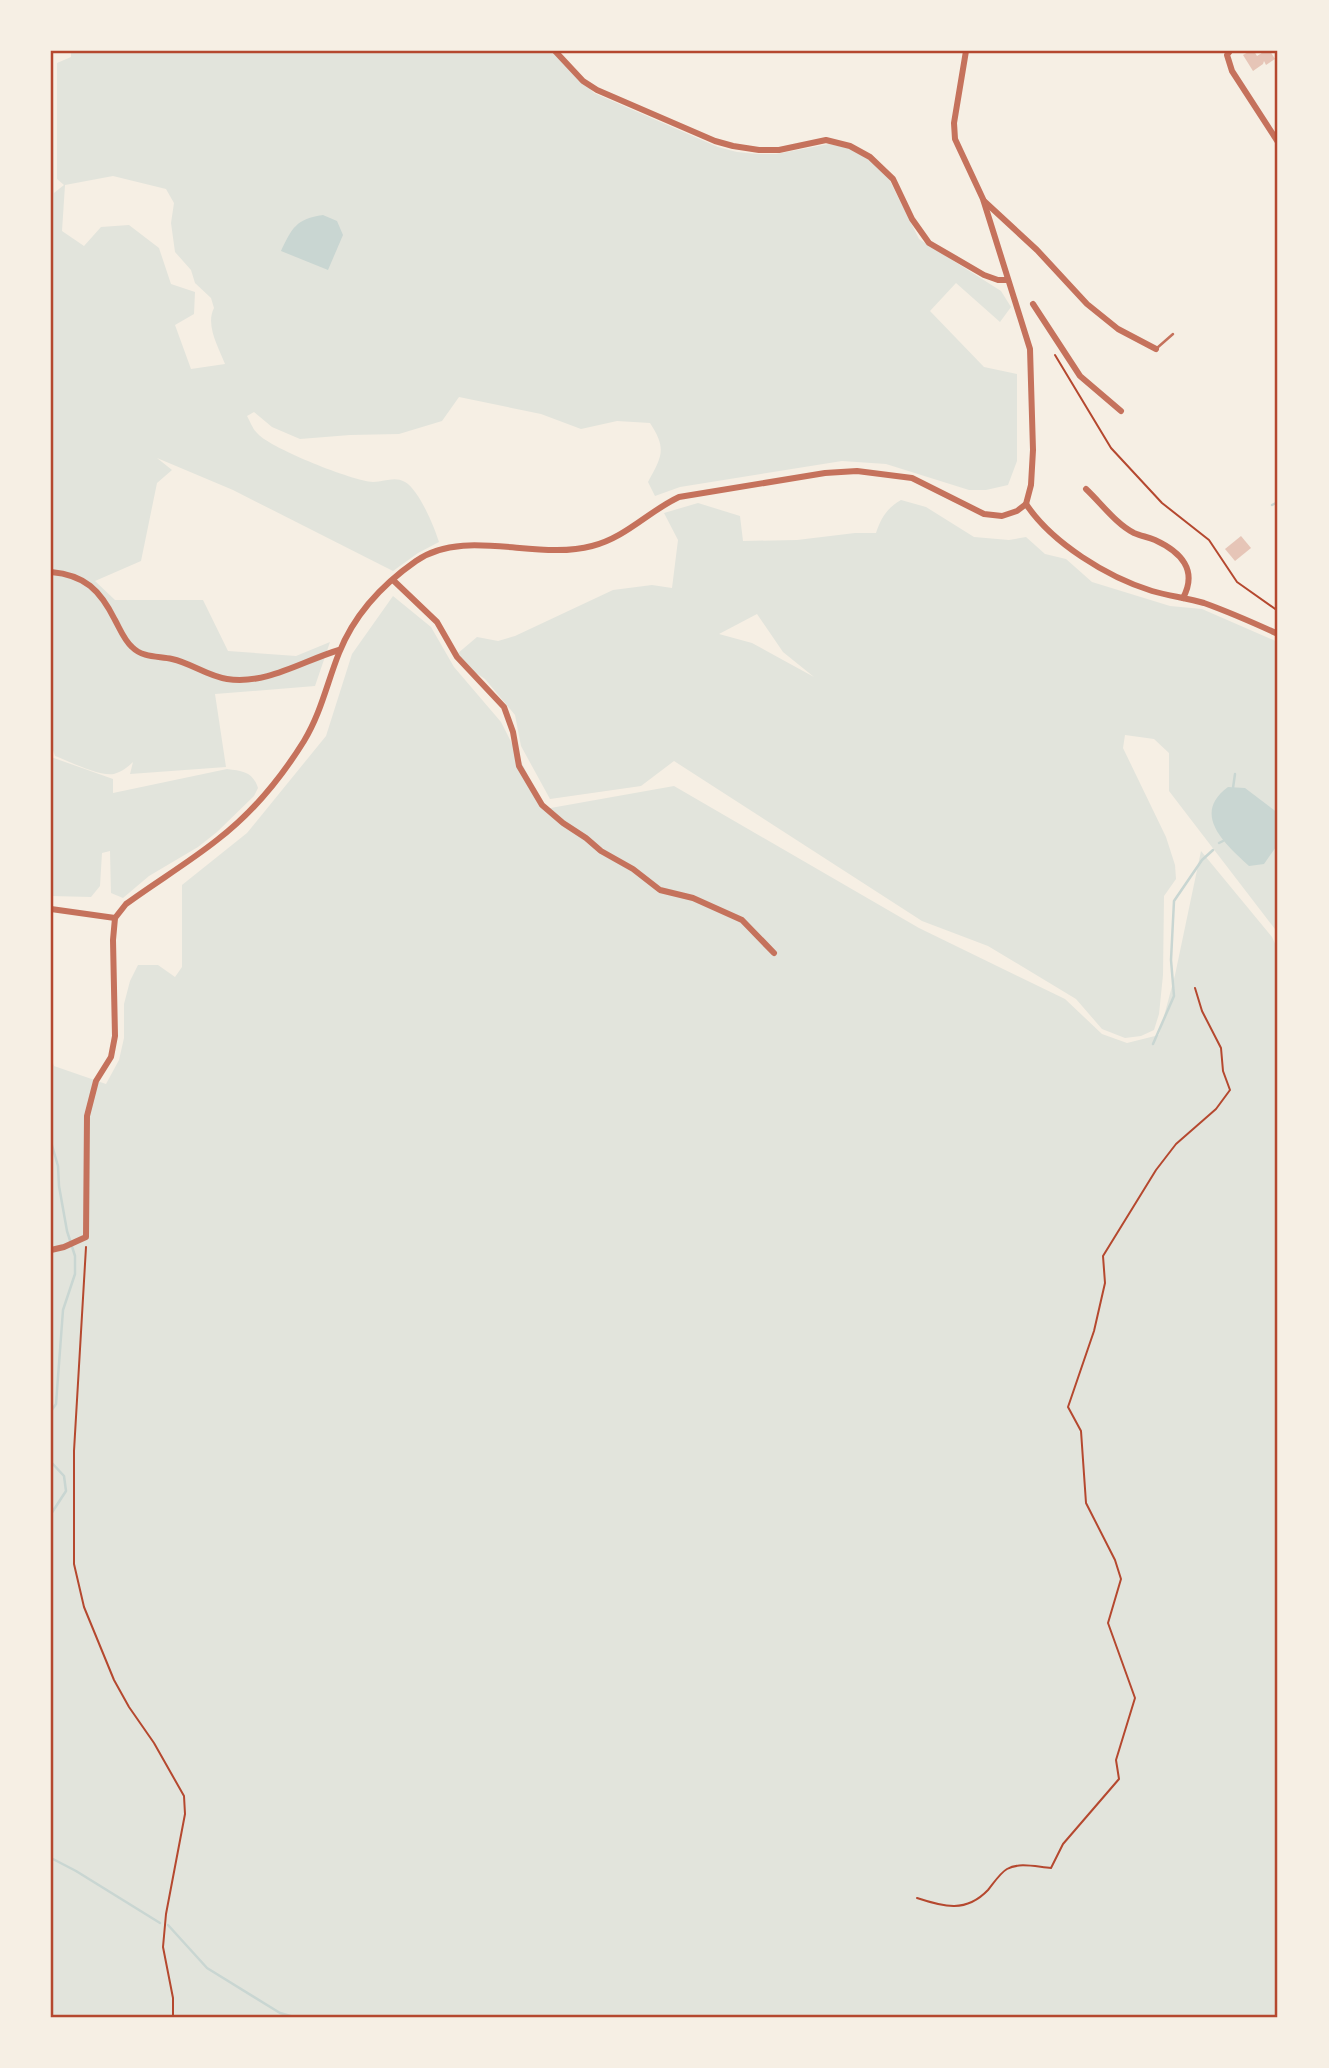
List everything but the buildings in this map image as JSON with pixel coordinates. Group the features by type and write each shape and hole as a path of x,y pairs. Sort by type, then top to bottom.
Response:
{"street":[{"path":"555,51 583,81 597,90 715,141 759,150 779,150 826,140 850,146 870,157 893,179 912,219 929,243 984,275 1007,280"},
{"path":"51,1250 86,1237 87,1116 96,1081 111,1057 115,1036 115,918 126,904 219,839 250,811 285,768 319,715 340,650 363,609 418,560 447,548 472,546 556,551 595,546 679,497 825,473 857,471 912,478 985,514 1002,516 1017,511 1027,503 1033,450 1030,349 1020,304 1007,280 983,199 955,139 954,122 966,51"},
{"path":"1230,51 1227,55 1232,71 1278,142"},
{"path":"983,199 1037,250 1087,304 1118,329 1156,349"},
{"path":"1033,304 1080,376 1121,411"},
{"path":"1086,489 1133,533 1155,540 1174,551 1185,562 1190,580 1183,598"},
{"path":"1027,503 1035,517 1056,536 1106,572 1152,591 1202,602 1278,634"},
{"path":"51,572 79,578 95,589 104,599 124,638 139,652 172,659 227,679 253,679 271,675 340,650"},
{"path":"393,580 437,622 457,657 503,707 512,725 519,766 542,805 563,824 601,851 633,869 660,891 693,898 742,920 774,953"},
{"path":"51,909 115,918"}],"lane":[{"path":"1156,349 1173,334"}],"path":[{"path":"1054,352 1111,448 1162,503 1209,540 1237,582 1278,611"},
{"path":"917,1898 939,1905 974,1903 1007,1869 1024,1865 1051,1868 1063,1844 1119,1779 1116,1760 1135,1698 1108,1623 1121,1579 1115,1560 1086,1503 1081,1431 1068,1407 1094,1331 1105,1283 1103,1256 1156,1170 1176,1144 1216,1109 1230,1090 1223,1071 1221,1048 1202,1011 1195,988"},
{"path":"86,1237 74,1451 74,1564 88,1618 114,1680 184,1796 185,1814 166,1914 163,1947 173,1998 173,2017"}],"shaded area":[{"path":"71,51 553,51 594,93 718,147 758,154 776,154 829,144 852,149 884,169 919,239 1001,291 1011,307 1000,322 956,283 930,311 984,367 1017,374 1017,461 1008,485 986,490 969,490 886,464 842,461 680,487 655,496 648,482 657,465 661,446 650,423 617,421 581,429 541,414 459,397 442,421 399,434 300,439 272,427 254,412 247,416 256,432 295,456 363,480 373,482 397,479 405,482 421,500 439,542 393,571 233,490 157,458 172,470 157,483 141,561 95,581 115,600 203,600 228,651 296,656 330,642 315,686 215,694 226,767 130,774 133,762 119,772 108,774 55,756 52,747 51,750 51,60 54,193 64,185 57,179 57,63 71,57","holes":["113,176 166,189 174,203 171,223 175,252 191,270 195,283 211,298 214,308 212,329 225,364 191,369 175,325 194,314 195,292 171,284 159,248 129,225 101,227 84,246 62,231 65,185"]},
{"path":"323,215 337,221 343,235 328,270 281,251 296,226 307,219"},
{"path":"901,500 926,507 974,537 1009,540 1026,537 1045,554 1066,559 1092,582 1170,606 1202,609 1278,642 1278,933 1169,791 1169,753 1154,739 1125,735 1123,748 1166,837 1175,865 1176,879 1164,896 1163,975 1159,1014 1154,1030 1141,1036 1125,1038 1102,1029 1076,999 988,946 922,921 674,761 641,786 550,799 521,746 515,715 485,679 457,654 477,637 498,641 515,636 613,590 652,585 672,588 678,540 664,513 698,503 740,516 743,541 797,540 876,533 885,514","holes":["757,614 783,652 814,677 752,643 719,634"]},
{"path":"393,596 431,627 454,667 501,722 545,809 674,786 919,928 1065,999 1102,1034 1127,1043 1159,1035 1175,975 1201,851 1272,937 1278,950 1278,2017 51,2017 51,1057 54,1066 106,1084 119,1060 124,1038 124,1004 130,981 138,965 158,965 175,977 182,967 182,885 247,833 326,736 352,654"},
{"path":"51,757 113,779 113,793 227,769 247,773 258,788 254,796 217,832 198,847 149,876 123,898 111,893 110,851 102,853 100,886 91,897 51,896"},
{"path":"1228,787 1245,788 1278,813 1278,844 1264,864 1249,866 1231,849 1216,829 1212,808"}],"waterway":[{"path":"1272,505 1278,502"},
{"path":"1233,788 1235,774"},
{"path":"1219,843 1223,841"},
{"path":"1153,1044 1174,996 1171,960 1174,901 1202,860 1213,850"},
{"path":"51,1142 58,1166 67,1231 75,1256 75,1274 63,1310 56,1404 51,1411"},
{"path":"51,1462 64,1476 66,1491 51,1514"},
{"path":"51,1858 160,1923"},
{"path":"168,1925 207,1968 280,2013 294,2017"}]}
